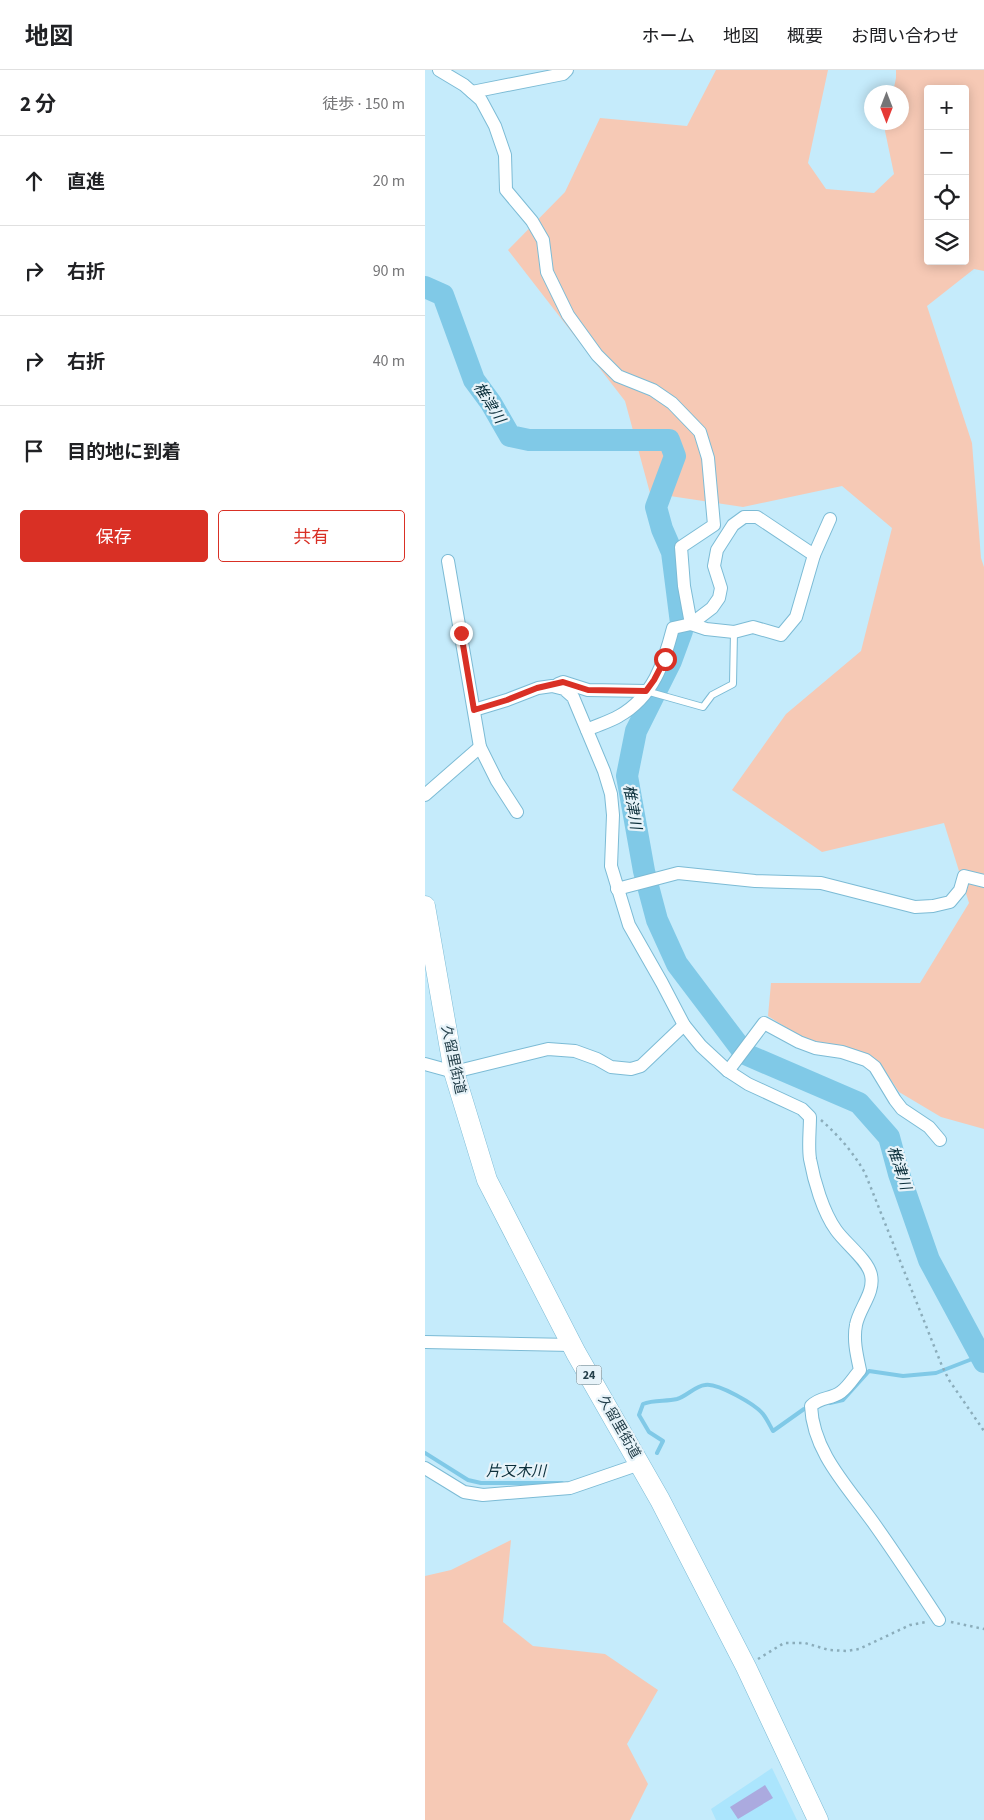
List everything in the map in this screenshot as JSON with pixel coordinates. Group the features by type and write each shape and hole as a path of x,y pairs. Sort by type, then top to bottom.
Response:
{"main road":[{"name":"久留里街道","path":"425,906 454,1072 487,1180 572,1345 640,1464 746,1667 818,1820"}],"street":[{"path":"439,70 464,85 481,100 495,126 505,155 506,190 532,221 543,240 547,272 568,315 597,355 618,376 653,390 673,403 700,432 708,458 714,525 681,547 683,586 691,624"},
{"path":"472,92 563,74 567,70"},
{"path":"587,730 619,716 637,703 654,680 665,659 673,628 691,624 712,608 719,598 721,588 714,566 717,550 733,525 744,517 757,518 814,555"},
{"path":"691,624 706,629 734,632 753,627 781,635 796,618 814,555 830,519"},
{"path":"448,560 480,747 497,781 517,812"},
{"path":"474,710 537,688 563,682 588,690 646,691"},
{"path":"552,686 564,690 573,697 604,771 611,794 613,815 611,866 617,889 629,925 684,1025 701,1046 728,1071 747,1084 802,1109 810,1117 809,1157 827,1216 837,1231 867,1265 871,1275 870,1293 860,1312 856,1326 856,1345 860,1370 842,1392 830,1398 819,1399 811,1406 812,1419 820,1447 837,1474 939,1620"},
{"path":"425,795 480,747"},
{"path":"617,889 678,873 755,881 821,883 915,907 933,906 950,902 960,890 964,876 984,882"},
{"path":"728,1071 764,1023 799,1042 815,1048 842,1052 866,1060 875,1067 902,1108 929,1127 940,1140"},
{"path":"425,1064 454,1072 548,1049 575,1051 597,1059 611,1067 631,1070 641,1066 684,1025"},
{"path":"425,1342 572,1345"},
{"path":"425,1468 464,1492 483,1495 570,1488 640,1464"}],"lane":[{"path":"646,691 703,707 712,695 733,684 734,632"}],"path":[{"path":"810,1117 821,1120 837,1134 857,1160 879,1207 942,1366 949,1380 984,1431"},
{"path":"746,1667 784,1644 805,1644 838,1650 859,1649 909,1625 939,1620 984,1629"}],"shaded area":[{"path":"716,70 828,70 808,163 826,189 874,193 894,174 885,130 909,130 909,85 894,85 896,70 984,70 984,271 974,269 927,306 972,443 981,558 984,567 984,1129 941,1117 899,1092 880,1063 845,1048 809,1042 768,1016 771,983 920,983 969,903 944,823 822,852 732,790 786,714 861,651 892,528 842,486 743,507 650,493 625,401 508,250 565,192 600,118 687,126"},
{"path":"511,1540 503,1622 533,1646 605,1654 658,1690 627,1744 648,1784 630,1820 425,1820 425,1576 451,1570"},
{"path":"772,1768 797,1820 716,1820 711,1809"}],"building":[{"path":"765,1785 773,1798 738,1819 730,1807"}],"waterway":[{"name":"椎津川","path":"425,287 443,295 474,380 491,403 510,436 529,440 669,440 675,456 656,507 662,529 672,552 682,631 671,661 636,731 627,776 644,871 657,920 677,964 745,1054 859,1103 889,1137 899,1174 929,1260 984,1362"},
{"name":"片又木川","path":"830,1403 843,1400 869,1371 903,1376 936,1373 980,1356"},
{"name":"片又木川","path":"657,1453 663,1441 649,1432 639,1415 643,1404 677,1399 701,1386 711,1385 718,1387 745,1400 763,1414 773,1431 804,1409 809,1408"},
{"name":"片又木川","path":"425,1453 468,1480 481,1483 562,1483"}],"route":[{"path":"461,633 474,710 537,688 563,682 588,690 646,691 665,659"}]}
